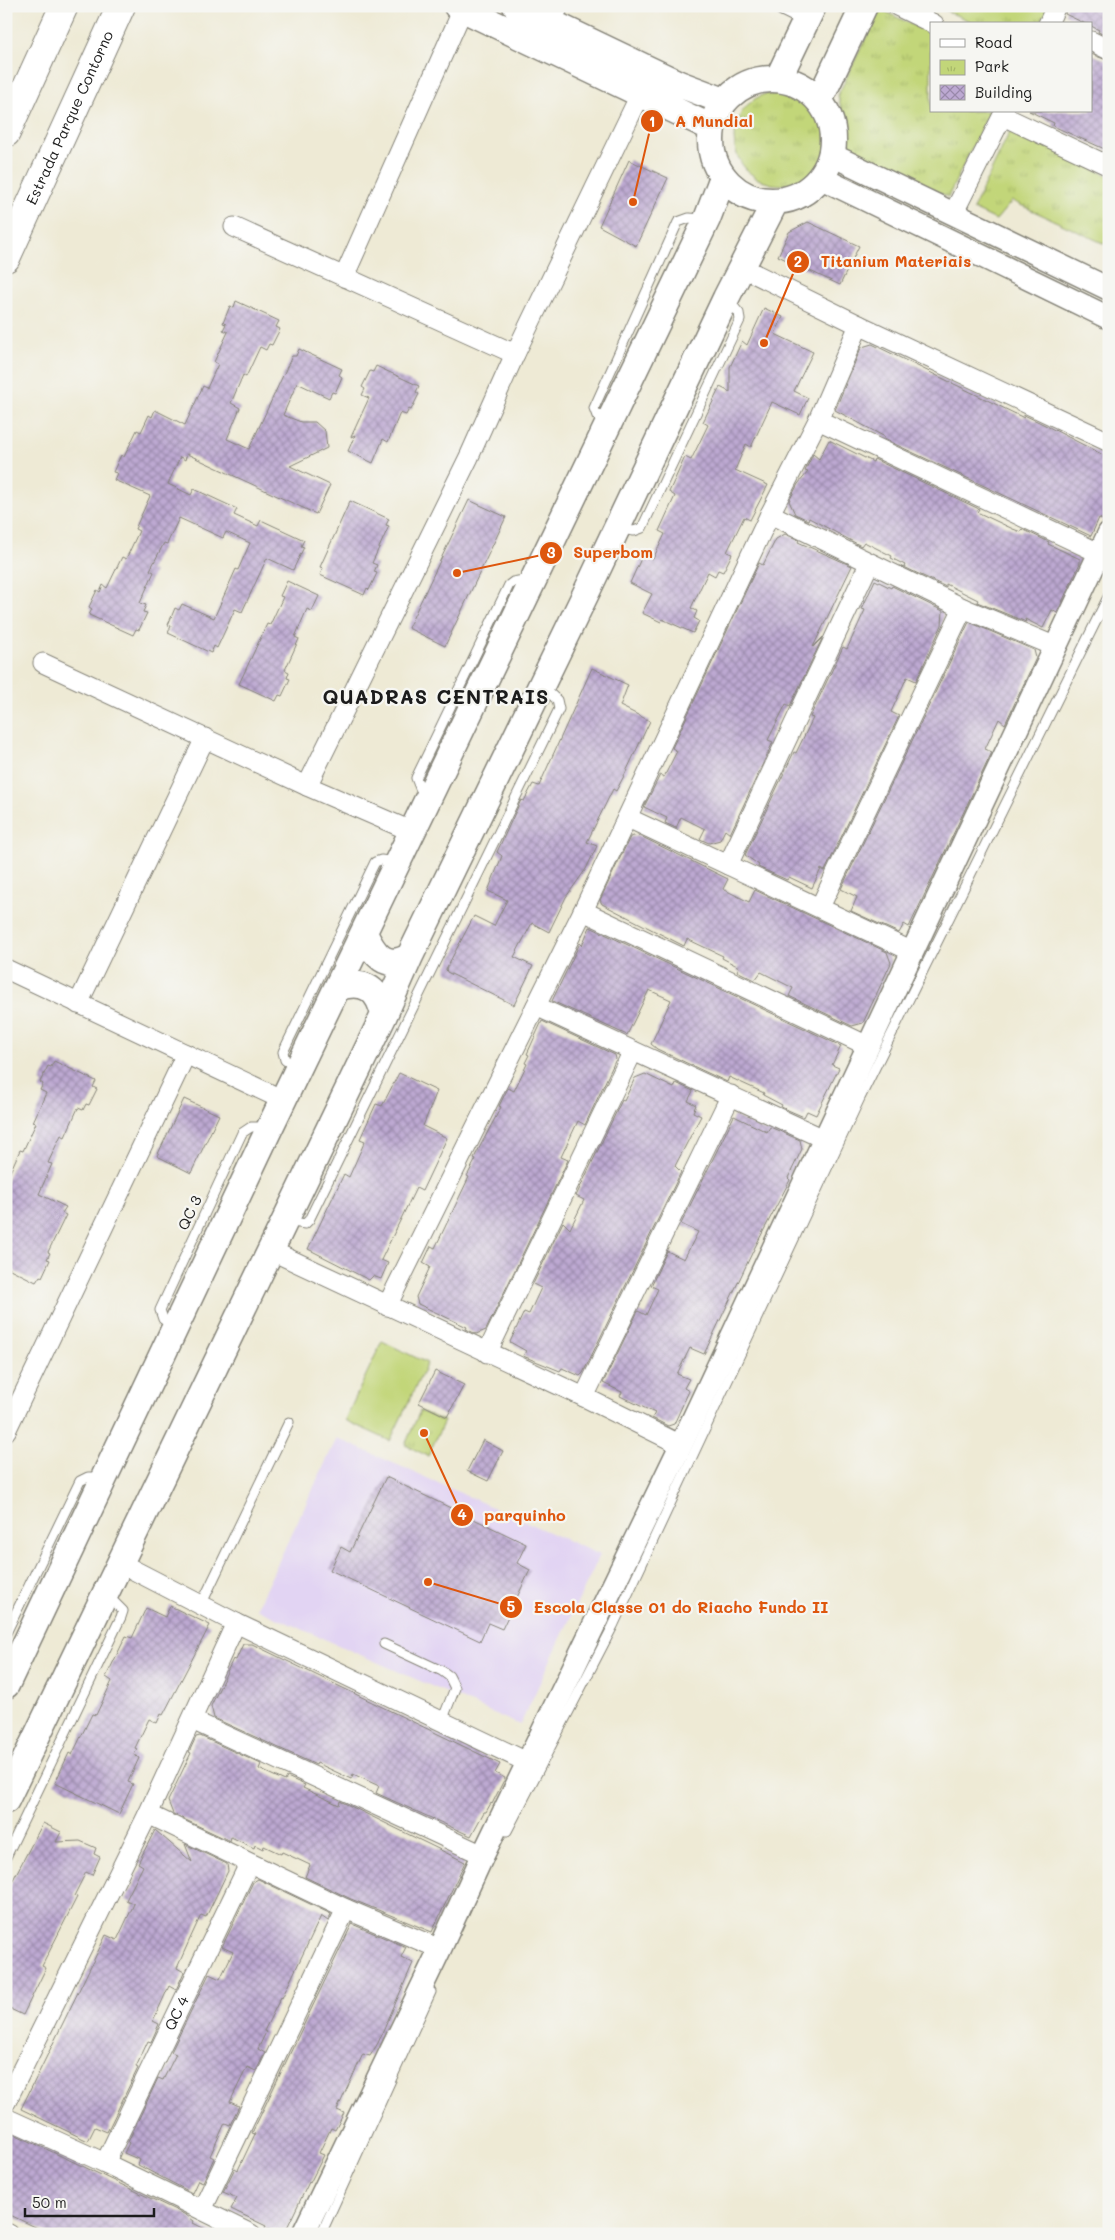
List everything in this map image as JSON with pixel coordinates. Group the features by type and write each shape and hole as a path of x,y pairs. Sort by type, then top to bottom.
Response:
{"highway":[{"path":"6,133 64,6"},
{"name":"Estrada Parque Contorno","path":"6,258 121,6"}],"main road":[{"path":"516,6 556,15 678,84 724,102"},
{"path":"819,101 864,6"},
{"path":"460,8 712,128"},
{"path":"778,79 810,12"},
{"path":"778,79 795,83 819,101 829,117 833,136 832,154 821,178 808,190 793,198 765,202 746,196 733,188 723,177 715,162 711,146 712,128 716,114 724,102 739,88 758,80 778,79"},
{"path":"9,1670 707,219 723,177"},
{"path":"8,1795 384,1015 410,956 617,529 726,298 775,202"},
{"path":"364,933 371,948 383,959 399,962 410,956"},
{"path":"339,987 349,984 369,988 378,995 384,1015"}],"street":[{"path":"783,6 810,12"},
{"path":"897,6 930,22"},
{"path":"344,276 460,8"},
{"path":"1092,42 1109,50"},
{"path":"307,786 469,458 514,354 640,95"},
{"path":"953,214 1004,114 1109,166"},
{"path":"832,154 1109,289"},
{"path":"821,178 1109,318"},
{"path":"234,227 514,354"},
{"path":"741,267 859,325 1109,442"},
{"path":"387,1306 628,818 770,514 818,420 859,325"},
{"path":"303,2234 681,1445 913,952 1054,646 1104,543 818,420"},
{"path":"770,514 963,608 1054,646"},
{"path":"728,865 870,564"},
{"path":"820,907 963,608"},
{"path":"43,663 307,786 413,832"},
{"path":"78,1004 205,738"},
{"path":"628,818 913,952"},
{"path":"583,911 868,1046"},
{"path":"6,969 283,1100"},
{"path":"536,1006 824,1139"},
{"path":"487,1353 633,1051"},
{"path":"6,1431 186,1054"},
{"path":"584,1397 731,1095"},
{"path":"270,1250 584,1397 681,1445"},
{"path":"120,1563 236,1623 529,1763"},
{"path":"6,2102 148,1814 236,1623"},
{"path":"192,1720 483,1855"},
{"path":"148,1814 346,1909 440,1949"},
{"name":"QC 4","path":"105,2163 250,1864"},
{"path":"202,2210 346,1909"},
{"path":"6,2118 105,2163 251,2234"}],"lane":[{"path":"504,1836 613,1626 860,1098 1109,596"},
{"path":"284,1220 299,1225 305,1224 309,1220 559,709 557,700 541,685"},
{"path":"299,1068 285,1060 283,1052 375,862 381,860 398,863"},
{"path":"201,1605 289,1422"},
{"path":"6,1632 80,1481 88,1477 103,1477"},
{"path":"6,1857 122,1617 123,1611 119,1605 106,1594"},
{"path":"384,1644 449,1676 455,1688 442,1721"},
{"path":"321,2234 436,1982"}],"shaded area":[{"path":"337,1438 600,1555 520,1725 256,1609"}],"green space":[{"path":"936,6 1051,6 1044,22 972,22"},
{"path":"880,9 930,34 930,112 990,112 948,197 850,148 838,95"},
{"path":"781,91 799,95 814,105 824,120 828,138 824,156 814,171 799,181 781,185 763,181 748,171 738,156 734,138 738,120 748,105 763,95"},
{"path":"1011,129 1109,176 1109,246 1012,201 996,220 973,209"},
{"path":"382,1341 427,1363 390,1441 345,1420"},
{"path":"420,1411 444,1421 428,1456 405,1445"}],"building":[{"path":"1067,6 1109,6 1109,37 1098,32 1099,30 1092,26 1092,22 1082,22 1065,14"},
{"path":"1092,54 1109,61 1109,151 1053,126 1054,123 1031,112 1092,112"},
{"path":"629,160 668,178 636,246 599,226"},
{"path":"808,222 859,246 840,285 778,256 789,232"},
{"path":"236,301 279,321 276,327 280,329 272,345 269,344 266,350 260,347 246,377 243,375 231,403 240,408 227,439 249,449 292,356 296,356 299,349 342,369 339,375 342,377 335,393 332,392 329,398 297,383 283,415 301,422 315,422 325,431 327,448 290,466 330,485 316,514 187,454 185,460 180,457 168,484 191,495 194,489 237,509 234,515 258,526 261,520 304,540 301,546 304,547 293,570 267,558 242,612 235,609 217,648 214,646 211,653 168,633 171,626 168,625 175,608 179,610 182,604 214,618 250,543 226,532 223,538 179,518 167,544 164,543 150,570 154,572 140,603 146,605 143,612 147,613 139,630 136,629 133,635 89,615 92,609 89,607 97,590 100,592 103,585 107,588 122,557 126,559 139,531 135,529 150,496 114,480 117,473 113,472 121,455 124,457 137,430 141,432 149,415 152,417 155,410 185,425 203,386 207,388 218,364 214,362 228,332 223,330 226,324 223,323 230,306 234,307"},
{"path":"764,308 783,317 775,334 813,352 794,391 808,398 800,415 772,402 751,447 746,444 735,470 768,485 750,520 744,517 727,552 732,554 723,572 718,570 715,576 708,572 691,608 697,611 694,618 699,621 693,633 662,619 661,622 642,613 652,594 630,583 643,554 653,559 665,534 659,531 675,496 669,492 685,457 691,460 708,425 703,422 720,387 730,392 730,367 742,341 747,345"},
{"path":"872,344 1024,418 1024,415 1039,422 1109,458 1109,520 1105,521 1099,518 1091,536 884,439 885,437 835,410 860,350 862,347"},
{"path":"376,366 419,386 416,392 419,394 411,410 409,409 406,415 400,413 388,442 383,439 373,463 348,451 355,435 351,437 369,398 362,395 365,389 362,387 370,371 373,372"},
{"path":"829,440 873,462 874,459 979,509 977,512 1013,529 1021,532 1022,529 1080,559 1080,563 1057,613 1052,610 1043,628 1025,619 1026,622 977,602 978,600 946,584 946,587 904,567 905,565 891,558 892,556 864,542 861,546 809,518 808,520 795,514 789,501 798,484 808,472 805,471 813,454 819,459"},
{"path":"469,500 506,517 445,646 408,628"},
{"path":"350,501 389,519 386,525 389,526 372,563 377,565 374,572 377,573 369,590 367,588 364,595 320,575 323,568 320,567"},
{"path":"785,534 799,540 798,542 852,566 813,647 823,637 790,706 786,704 768,740 773,742 730,834 725,830 720,840 709,843 700,839 705,829 681,817 676,828 665,823 667,818 644,807 660,775 664,777 677,751 672,748 759,563 763,565 776,539"},
{"path":"875,580 891,588 892,586 943,611 942,625 916,681 907,677 891,712 899,716 825,871 821,869 812,888 789,877 787,880 758,867 759,865 745,855 794,752 796,753 813,718 810,717 843,647 847,649 865,610 862,609"},
{"path":"287,581 319,596 312,611 307,609 295,637 299,639 285,670 289,672 287,678 290,679 282,696 279,695 276,701 239,684 267,624 270,625 283,597 280,596"},
{"path":"969,622 1034,650 1036,658 1005,724 999,719 985,749 992,752 909,927 904,924 899,933 851,911 857,897 841,889"},
{"path":"592,668 628,685 620,706 650,721 625,774 616,791 613,789 587,842 597,846 586,869 566,897 549,932 532,923 514,957 533,966 514,1005 447,972 446,969 474,916 494,926 507,900 488,891 502,856 497,852 521,800 524,801 533,784 539,786"},
{"path":"638,835 728,879 723,889 749,902 755,890 887,952 891,963 863,1023 852,1026 789,996 793,988 761,972 755,980 737,971 739,967 722,958 723,956 687,939 684,946 602,904 600,900 630,837"},
{"path":"590,927 841,1046 832,1065 839,1068 816,1115 807,1111 804,1117 781,1107 782,1105 763,1095 764,1093 729,1077 727,1082 657,1049 651,1044 671,1000 649,990 627,1035 552,1001 580,943 582,945"},
{"path":"542,1021 615,1055 616,1059 585,1125 578,1121 561,1157 568,1160 486,1330 476,1334 466,1329 467,1327 418,1304 416,1297 430,1267 423,1263 431,1246 435,1248 469,1177 467,1176 476,1159 474,1158 501,1107 499,1106 508,1088 514,1091 527,1064 525,1063 529,1055 527,1054"},
{"path":"54,1061 96,1081 93,1087 97,1089 89,1105 86,1104 83,1110 78,1108 65,1137 61,1135 48,1163 52,1164 39,1194 66,1207 62,1213 66,1215 48,1252 50,1253 47,1259 50,1260 42,1277 40,1276 36,1282 6,1267 6,1181 20,1150 23,1151 36,1123 33,1122 46,1093 40,1090 43,1084 40,1082 48,1066 51,1067"},
{"path":"399,1073 437,1091 423,1126 447,1138 422,1191 416,1188 381,1260 388,1263 381,1279 373,1276 369,1280 308,1249 344,1174 349,1177 365,1141 360,1139 376,1104 382,1106"},
{"path":"645,1074 674,1088 676,1083 693,1091 688,1101 696,1105 693,1112 701,1116 675,1166 681,1172 583,1373 580,1376 562,1368 560,1371 523,1356 526,1351 510,1342 524,1312 529,1314 541,1288 533,1284 563,1222 570,1229 584,1200 576,1196 622,1100 624,1101 635,1078"},
{"path":"184,1099 219,1115 191,1173 157,1156"},
{"path":"734,1116 767,1132 770,1127 800,1140 802,1149 788,1178 790,1180 754,1249 704,1354 690,1348 677,1374 689,1379 684,1388 689,1391 674,1424 668,1426 652,1418 655,1413 620,1396 622,1392 603,1383 638,1311 646,1315 658,1289 651,1286 667,1251 684,1259 698,1232 681,1224"},
{"path":"435,1371 464,1385 447,1417 419,1403"},
{"path":"483,1440 503,1451 488,1481 467,1471"},
{"path":"386,1477 526,1544 517,1563 530,1570 502,1629 488,1623 480,1641 330,1570 341,1547 350,1552"},
{"path":"170,1606 210,1625 163,1715 161,1714 157,1723 149,1719 135,1748 137,1749 134,1755 139,1758 128,1782 133,1784 119,1814 55,1783 69,1753 72,1755 92,1714 96,1715 112,1681 106,1677 126,1636 132,1638 146,1608 165,1617"},
{"path":"243,1644 252,1644 500,1764 495,1773 505,1778 492,1804 484,1812 471,1836 376,1793 379,1786 353,1774 351,1779 317,1763 316,1765 214,1718 211,1706 233,1659 236,1660"},
{"path":"200,1736 261,1764 259,1769 285,1781 287,1777 305,1785 303,1788 339,1805 340,1801 465,1862 432,1932 351,1899 305,1877 310,1865 282,1852 281,1854 264,1846 263,1849 255,1845 254,1848 231,1837 230,1841 173,1814 168,1801 191,1753 189,1752 196,1737"},
{"path":"43,1823 61,1832 56,1842 80,1841 96,1848 94,1854 100,1857 92,1875 86,1872 74,1896 77,1897 42,1966 46,1968 23,2015 6,2007 6,1893"},
{"path":"155,1830 192,1862 185,1844 227,1864 228,1871 206,1917 201,1915 177,1968 184,1972 176,1990 169,1986 153,2021 159,2024 151,2042 148,2041 136,2067 138,2068 107,2132 95,2127 88,2141 21,2109 106,1935 117,1940 134,1904 126,1900 143,1866 138,1863"},
{"path":"258,1879 331,1914 328,1921 321,1916 264,2031 266,2032 258,2049 265,2053 256,2071 247,2067 230,2102 239,2106 230,2125 225,2123 210,2156 214,2158 203,2182 198,2180 192,2193 138,2165 140,2160 124,2153 158,2078 163,2080 176,2054 171,2052 209,1974 220,1979 233,1952 222,1947 253,1882"},
{"path":"352,1924 406,1947 401,1957 413,1963 378,2043 370,2056 363,2054 337,2110 344,2113 335,2130 331,2128 319,2153 324,2155 310,2183 284,2234 277,2234 265,2228 266,2226 231,2209 237,2198 223,2192 235,2168 238,2170 255,2134 252,2133"},
{"path":"10,2132 186,2215 194,2221 193,2223 215,2234 50,2234 6,2213 6,2140"}],"place":[{"name":"A Mundial","path":"633,202"},
{"name":"Titanium Materiais","path":"764,343"},
{"name":"Superbom","path":"457,573"},
{"name":"parquinho","path":"424,1433"},
{"name":"Escola Classe 01 do Riacho Fundo II","path":"428,1582"}],"district":[{"name":"QUADRAS CENTRAIS","path":"436,697"}]}
